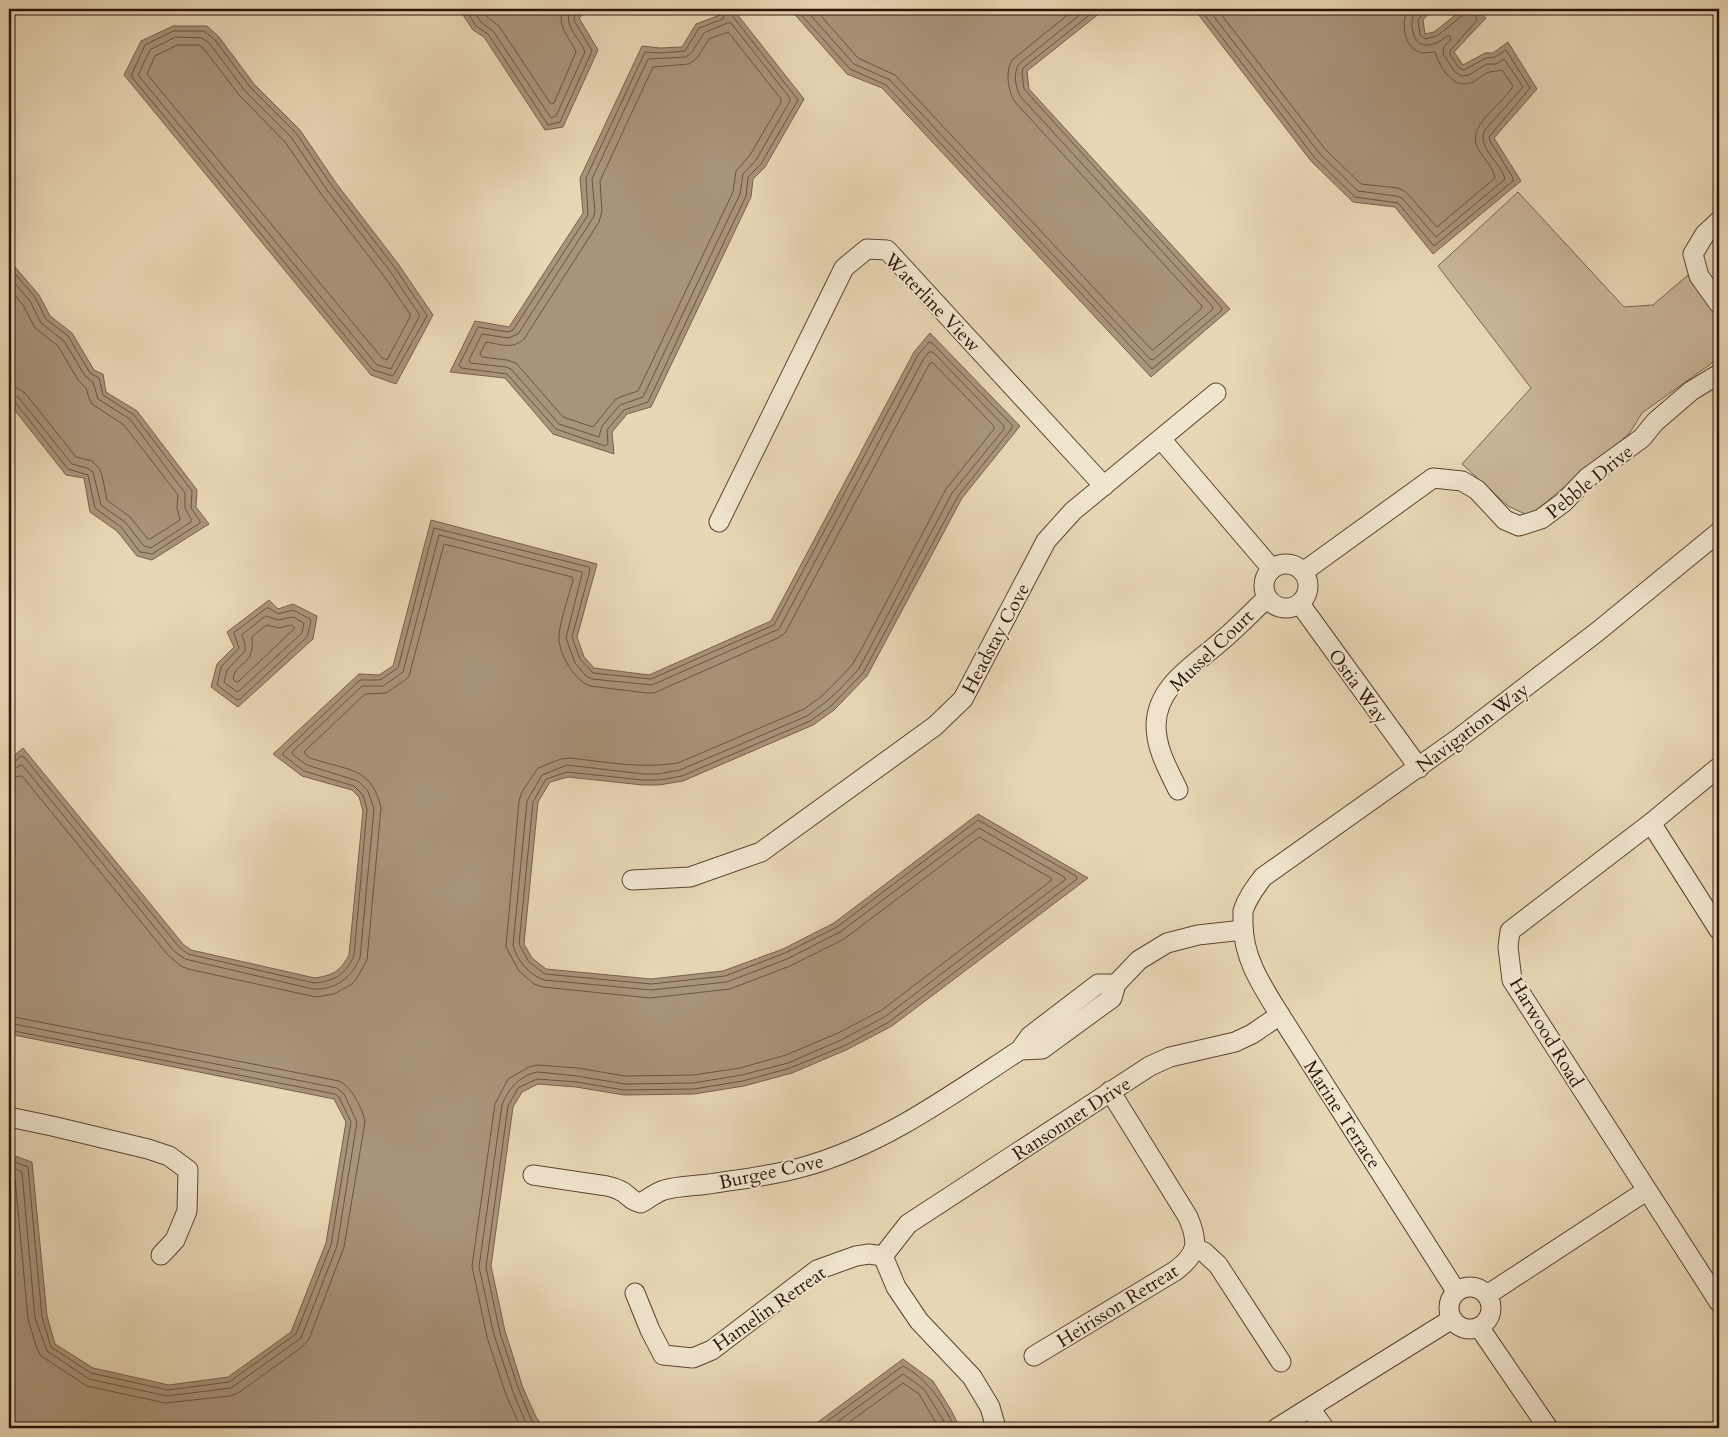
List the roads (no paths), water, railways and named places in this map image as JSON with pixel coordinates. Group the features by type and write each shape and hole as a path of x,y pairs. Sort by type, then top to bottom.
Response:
{"street":[{"path":"1719,221 1705,234 1693,254 1699,276 1719,304"},
{"name":"Waterline View","path":"720,522 844,268 867,249 887,250 1104,486"},
{"name":"Pebble Drive","path":"1303,572 1433,478 1462,481 1477,490 1505,520 1519,526 1542,519 1564,502 1588,478 1642,438 1655,422 1691,391 1719,374"},
{"name":"Headstay Cove","path":"632,880 690,877 761,852 935,726 963,699 1046,541 1073,511 1216,392"},
{"path":"1161,439 1272,569"},
{"name":"Navigation Way","path":"1243,930 1243,912 1251,893 1263,877 1419,768 1597,632 1719,532"},
{"path":"1279,565 1292,565 1303,572 1308,580 1308,590 1300,604 1293,608 1278,608 1266,598 1264,582 1267,574 1272,569 1279,565"},
{"name":"Mussel Court","path":"1178,790 1159,751 1156,725 1160,702 1177,677 1220,643 1266,598"},
{"name":"Ostia Way","path":"1300,604 1419,768"},
{"name":"Harwood Road","path":"1719,767 1651,823 1510,931 1508,947 1512,980 1719,1302"},
{"path":"1651,823 1719,930"},
{"name":"Burgee Cove","path":"533,1175 607,1186 625,1193 634,1202 641,1203 656,1194 670,1189 757,1177 802,1167 857,1148 909,1122 1020,1050 1030,1036 1098,984 1116,984 1139,960 1168,943 1198,935 1243,930"},
{"name":"Marine Terrace","path":"1243,930 1246,949 1255,974 1456,1291"},
{"name":"Ransonnet Drive","path":"883,1256 908,1224 1150,1066 1170,1056 1235,1042 1252,1034 1280,1016"},
{"name":"Heirisson Retreat","path":"1034,1356 1186,1262 1192,1256 1195,1248 1195,1232 1188,1217 1110,1091"},
{"path":"9,1117 148,1149 169,1156 188,1170 187,1211 174,1240 161,1255"},
{"path":"1488,1296 1646,1190"},
{"path":"1195,1248 1204,1252 1218,1265 1280,1362"},
{"name":"Hamelin Retreat","path":"635,1292 650,1330 664,1355 694,1358 712,1350 817,1270 856,1256 869,1254 883,1256"},
{"path":"883,1256 896,1287 919,1321 972,1377 990,1406 996,1428"},
{"path":"1469,1286 1483,1290 1491,1302 1489,1317 1485,1323 1471,1329 1457,1325 1452,1320 1449,1308 1456,1291 1469,1286"},
{"path":"1277,1428 1452,1320"},
{"path":"1479,1327 1548,1428"},
{"path":"1310,1408 1324,1428"}],"water":[{"path":"459,9 589,9 579,18 598,50 563,127 545,130 484,37 473,30"},
{"path":"717,9 733,9 804,99 765,167 753,179 751,197 651,407 627,414 612,432 614,454 553,434 505,378 450,372 475,321 509,327 583,213 580,178 642,46 660,48 682,47 696,24 720,15"},
{"path":"790,9 1105,9 1027,71 1029,89 1230,309 1151,377 882,88 847,74"},
{"path":"1194,9 1433,9 1423,20 1425,34 1434,32 1463,9 1476,9 1486,18 1454,52 1463,65 1485,53 1493,53 1508,42 1537,89 1494,138 1521,181 1433,254 1395,207 1353,202 1311,161"},
{"path":"173,26 207,26 219,37 254,84 300,130 336,183 399,265 433,315 396,384 371,375 124,75 141,41"},
{"path":"9,260 39,295 50,316 72,333 94,370 103,374 106,392 137,411 197,490 196,507 209,524 152,560 137,556 117,531 90,512 84,478 66,475 9,403"},
{"path":"930,333 1020,426 962,498 867,676 834,710 813,725 683,781 659,785 643,785 568,777 550,782 538,802 524,944 532,958 546,969 651,979 723,971 783,949 834,923 978,814 1088,878 892,1026 846,1050 792,1073 744,1086 694,1094 624,1095 576,1087 538,1084 522,1092 513,1107 491,1266 505,1331 523,1388 536,1417 544,1428 9,1428 9,1154 32,1162 47,1316 55,1344 93,1368 169,1385 228,1377 291,1332 326,1243 346,1122 334,1099 9,1034 9,760 23,748 183,944 191,950 315,978 332,974 343,965 349,955 363,811 359,797 352,790 302,776 273,754 359,674 379,675 393,666 431,520 597,564 577,637 584,657 594,668 649,675 771,621 914,352"},
{"path":"269,600 278,609 293,604 317,616 313,639 238,707 211,687 217,664 234,647 227,632"},
{"path":"903,1359 933,1381 960,1428 810,1428"}]}
